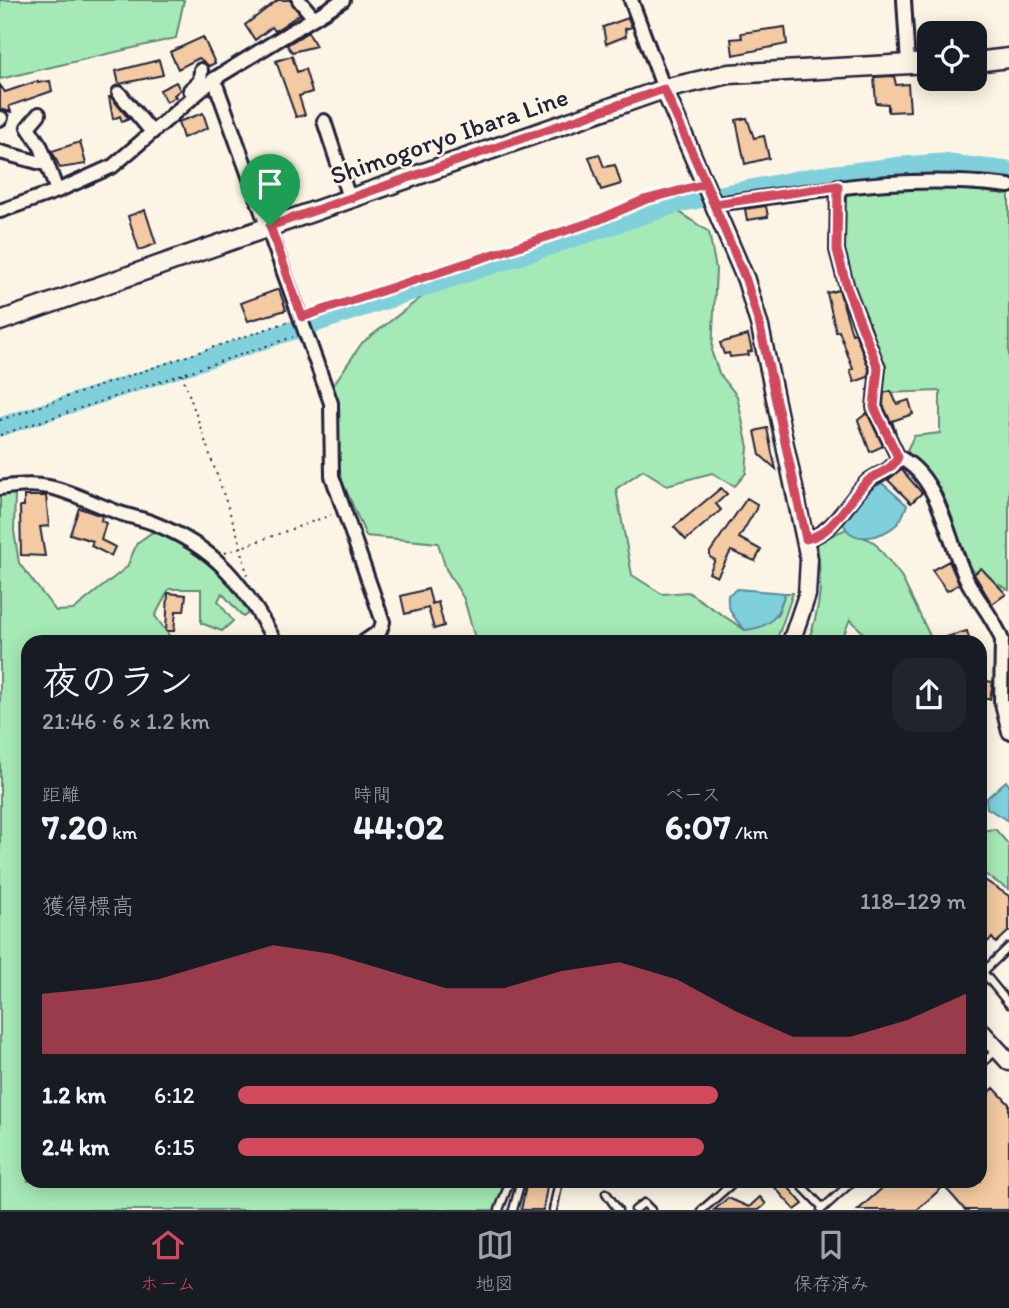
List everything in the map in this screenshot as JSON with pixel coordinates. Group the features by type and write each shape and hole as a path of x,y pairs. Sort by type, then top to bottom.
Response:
{"main road":[{"path":"987,61 1009,58"},
{"name":"Shimogoryo Ibara Line","path":"0,321 664,89 729,74 917,64"}],"street":[{"path":"299,0 314,18"},
{"path":"0,211 57,191 113,166 150,131 214,79 343,0"},
{"path":"631,0 664,89 746,280 760,327 806,539 807,596 793,635"},
{"path":"904,0 908,64"},
{"path":"185,101 184,96 200,81 201,70"},
{"path":"214,79 270,226 331,403 332,476 383,622 380,631 374,635"},
{"path":"119,93 150,131"},
{"path":"38,114 27,127 40,147 57,191"},
{"path":"324,121 349,198"},
{"path":"0,152 45,164"},
{"path":"711,195 923,179 1009,186"},
{"path":"838,186 837,250 847,288 878,368 874,407 898,457 917,472 933,496 968,583 998,629 1002,640 1002,712 1009,732"},
{"path":"806,539 827,528 869,480 882,475 898,457"},
{"path":"0,488 28,483 48,485 153,523 199,544 251,596 271,635"},
{"path":"987,1038 1009,1062"}],"lane":[{"path":"987,968 1009,947"},
{"path":"987,977 1009,1004"},
{"path":"987,1058 997,1049"},
{"path":"499,1210 507,1188"},
{"path":"513,1210 519,1188"},
{"path":"553,1210 558,1188"},
{"path":"702,1210 727,1188"},
{"path":"803,1188 822,1209 845,1188"},
{"path":"606,1193 618,1210"},
{"path":"635,1210 644,1203 651,1210"}],"path":[{"path":"0,420 305,324 598,220 644,200 711,195"},
{"path":"0,435 182,374 305,324"},
{"path":"182,374 241,550 251,596"},
{"path":"210,556 241,550 343,510"}],"green space":[{"path":"0,0 184,0 176,38 0,79"},
{"path":"905,184 1009,194 1009,590 968,568 933,490 907,450 914,436 940,433 940,391 884,393 879,386 850,288 842,237 848,190"},
{"path":"665,210 679,212 709,232 716,269 712,353 719,373 737,396 748,447 746,473 735,486 712,473 667,485 643,470 616,489 632,575 662,594 688,592 745,630 777,616 785,593 793,593 778,635 474,635 464,599 446,569 438,543 366,536 333,460 334,384 362,343 427,293 531,253"},
{"path":"15,493 14,531 19,563 56,611 73,610 127,567 137,543 157,529 187,544 212,562 232,584 251,612 243,617 222,593 218,601 233,621 222,631 201,623 201,589 169,589 155,616 169,635 21,635 21,1188 506,1188 501,1204 495,1210 0,1210 0,494"},
{"path":"846,529 874,542 901,576 930,635 865,635 850,619 844,635 810,635 820,593 817,542"},
{"path":"995,829 1009,845 1009,890 987,876 987,830"}],"water":[{"path":"882,483 907,505 901,518 890,529 876,536 853,535 843,523 865,495"},
{"path":"737,589 785,593 776,615 768,624 745,630 732,614 729,605 728,595"},
{"path":"1006,781 1009,785 1008,821 987,808 987,798"}],"building":[{"path":"278,0 290,0 300,14 275,31 272,27 255,40 245,25"},
{"path":"628,18 632,27 625,29 626,36 606,44 603,27"},
{"path":"785,27 787,44 733,55 731,39 742,38 741,33"},
{"path":"308,32 316,46 292,52 287,45"},
{"path":"203,37 215,63 209,66 199,58 178,69 170,52"},
{"path":"292,56 297,72 305,69 312,92 299,96 305,115 296,117 276,61"},
{"path":"159,60 163,75 119,84 116,71"},
{"path":"894,76 896,85 908,84 910,111 888,112 888,104 876,103 874,77"},
{"path":"38,81 50,81 52,91 9,106 11,112 0,109 0,85 5,92"},
{"path":"176,82 180,90 174,95 176,97 166,102 160,90"},
{"path":"109,97 129,119 122,122 120,116 113,119"},
{"path":"203,113 208,128 183,138 178,122"},
{"path":"747,118 754,138 764,136 769,158 745,164 736,120"},
{"path":"80,142 86,164 60,168 52,151"},
{"path":"599,154 604,167 615,165 621,184 601,190 589,157"},
{"path":"766,206 768,217 747,220 745,209"},
{"path":"145,210 156,244 139,250 128,216"},
{"path":"279,289 286,310 248,321 241,303"},
{"path":"839,290 852,334 855,333 869,369 868,377 854,382 850,370 853,369 839,331 836,332 827,293"},
{"path":"748,335 752,351 748,352 749,355 730,357 729,353 724,354 720,343"},
{"path":"891,391 897,404 909,400 913,414 892,421 896,433 883,405 884,393"},
{"path":"867,413 883,446 870,452 858,420"},
{"path":"767,428 776,469 760,455 755,431"},
{"path":"901,469 922,493 911,503 888,480"},
{"path":"721,488 727,494 716,504 721,510 686,540 674,527"},
{"path":"24,496 46,496 49,526 40,527 45,556 21,555 20,506 24,506"},
{"path":"747,498 757,504 756,509 739,538 761,550 755,561 731,551 717,577 709,573 715,560 710,557 710,552"},
{"path":"79,508 102,516 101,521 106,523 101,540 115,547 111,556 91,546 93,541 70,534"},
{"path":"949,561 959,584 947,591 932,570"},
{"path":"981,568 1006,594 992,604 974,574"},
{"path":"428,589 432,604 438,602 444,626 434,629 428,608 405,614 401,596"},
{"path":"168,593 186,595 184,611 176,611 174,631 166,631"},
{"path":"987,681 993,682 990,699 987,699"},
{"path":"987,882 1009,896 1009,931 996,943 992,938 987,942"},
{"path":"994,1088 1009,1104 1009,1210 965,1210 946,1188 987,1188 987,1094"},
{"path":"526,1188 547,1188 543,1210 521,1210"},
{"path":"775,1188 789,1188 803,1204 795,1210"},
{"path":"882,1188 942,1188 917,1210 858,1210"},
{"path":"760,1197 766,1204 759,1210 714,1210 728,1198 749,1207"}],"waterway":[{"path":"0,427 679,203 812,177 902,166 942,163 1009,171"}],"route":[{"path":"664,89 715,204 838,186 837,250 847,288 878,368 874,407 898,457 891,468 869,480 827,528 815,537 806,539 760,327 746,280 705,184 687,191 644,200 598,220 302,317 270,226 664,89"}]}
